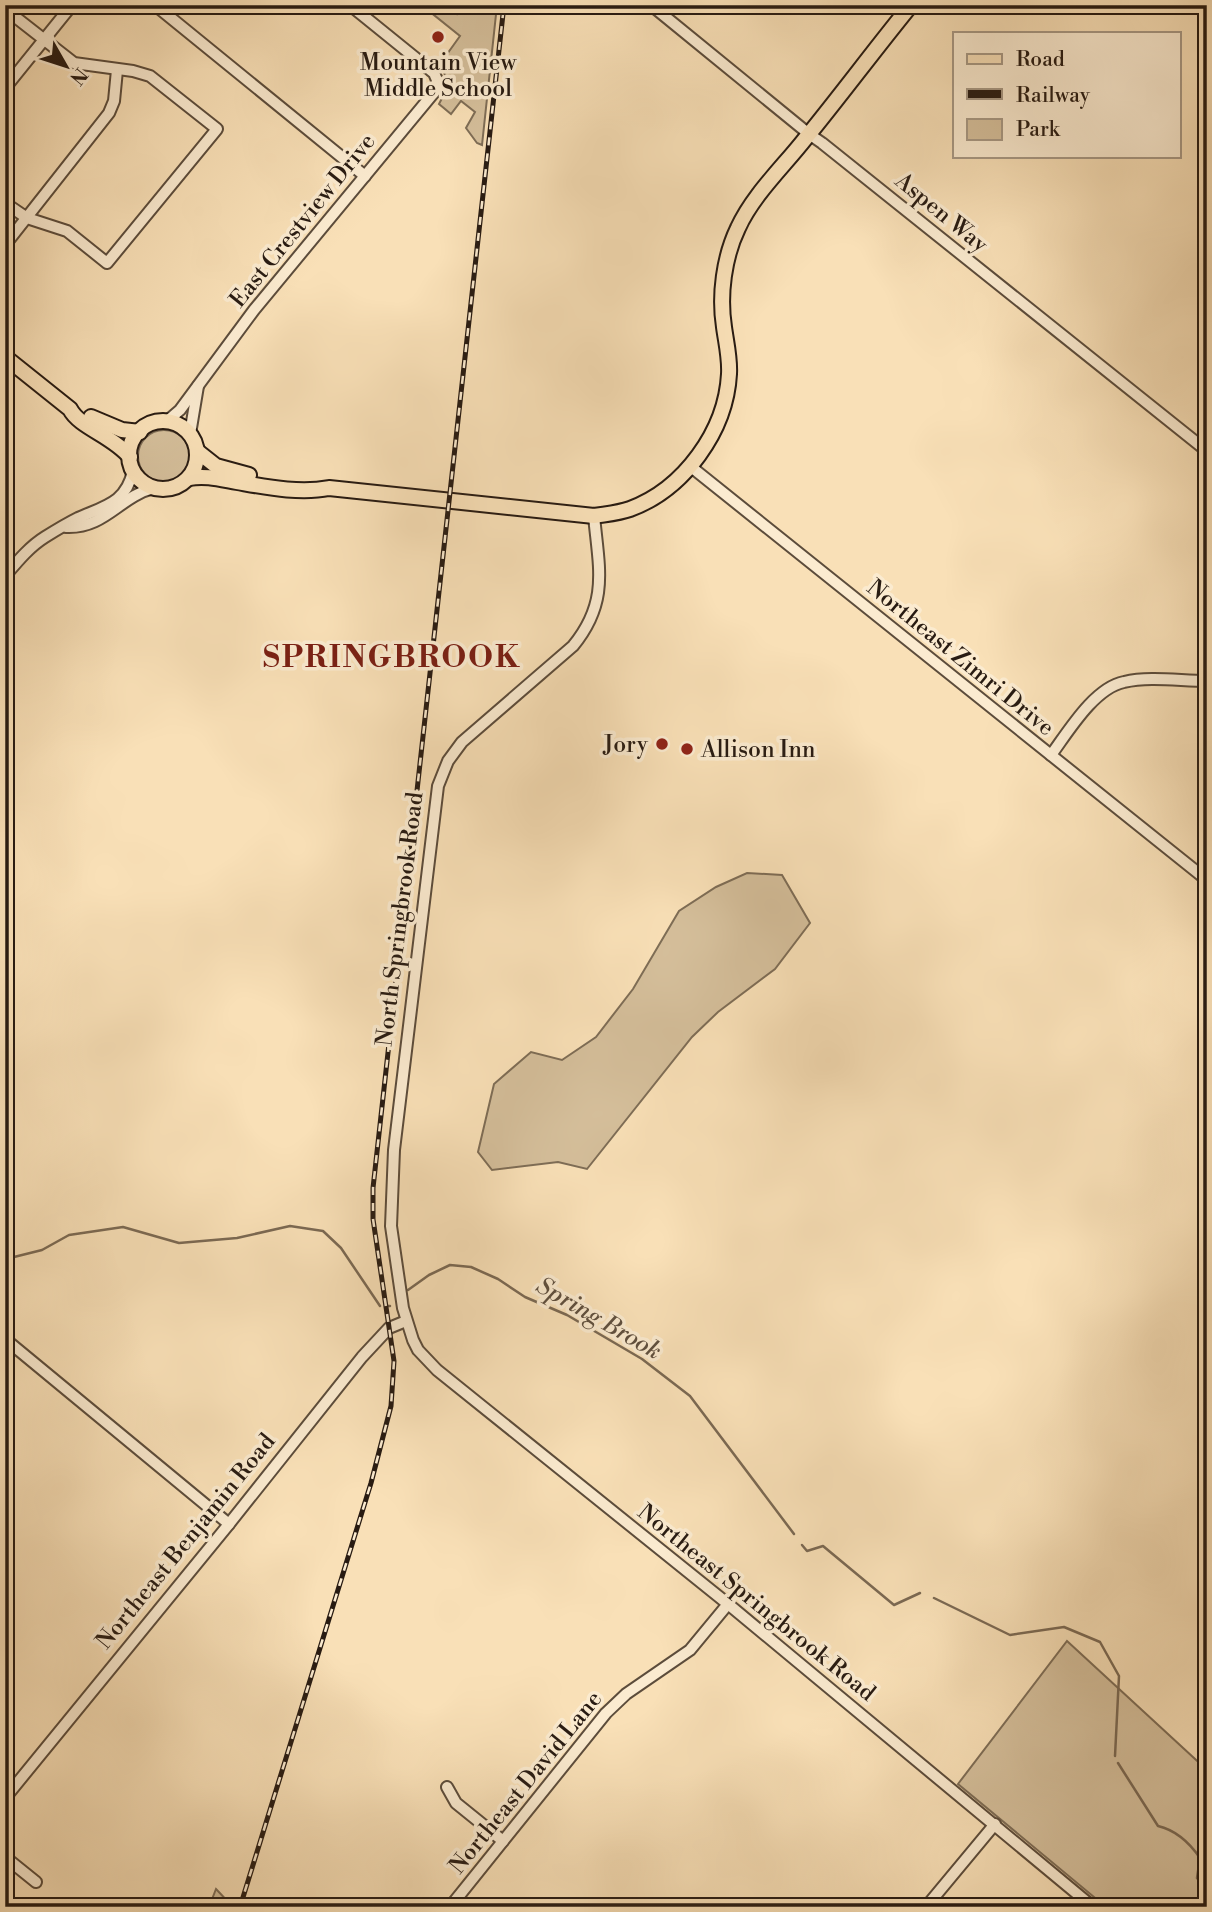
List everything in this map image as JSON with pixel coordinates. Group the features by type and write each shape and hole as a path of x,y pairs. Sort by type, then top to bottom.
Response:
{"main road":[{"path":"131,464 131,447 140,432 152,424 166,422 179,426 190,434 197,451 216,466 230,471 315,482 329,488 594,516 630,509 649,500 679,478 690,466 711,436 727,390 730,373 722,307 725,272 738,228 911,5"},
{"path":"5,357 70,409 74,417 117,443 146,484 154,488 174,487 189,478 208,476 247,484 314,491 329,488"},
{"path":"70,409 79,410 122,430 140,432"},
{"path":"189,478 194,469 197,451"}],"street":[{"path":"5,88 72,5"},
{"path":"155,5 365,176"},
{"name":"East Crestview Drive","path":"166,422 180,410 246,321 434,92 437,80 434,73 350,5"},
{"name":"Aspen Way","path":"651,5 1207,451"},
{"path":"5,9 74,64 150,76 216,129 107,263 66,231 27,218 5,203"},
{"path":"5,245 109,113 114,101 117,70"},
{"name":"East Crestview Drive","path":"190,434 198,386"},
{"path":"5,576 38,542 77,519 110,505 127,488 131,464"},
{"name":"Northeast Zimri Drive","path":"690,466 1207,880"},
{"path":"66,527 78,527 98,521 135,496 154,488"},
{"name":"North Springbrook Road","path":"406,1321 393,1246 391,1194 438,786 448,761 462,742 573,646 592,619 599,590 594,516"},
{"path":"1051,755 1080,715 1096,699 1121,682 1207,681"},
{"name":"Northeast Benjamin Road","path":"5,1798 362,1357 389,1328 406,1321"},
{"name":"Northeast Springbrook Road","path":"406,1321 418,1350 437,1370 729,1604 1093,1907"},
{"path":"5,1339 229,1524"},
{"name":"Northeast David Lane","path":"450,1907 606,1713 632,1690 690,1650 729,1604"},
{"path":"447,1787 456,1803 503,1841"},
{"path":"926,1907 995,1824"},
{"path":"5,1857 36,1882"}],"green space":[{"path":"434,5 445,5 457,14 464,5 497,5 482,145 477,143 466,128 475,112 461,101 451,114 439,104 446,84 440,64 460,36 429,11"},
{"path":"164,430 174,432 182,438 188,446 188,466 182,474 174,480 164,482 154,480 146,474 140,466 138,456 140,446 146,438 154,432"},
{"path":"747,873 782,875 810,923 775,969 718,1012 692,1037 587,1169 558,1162 492,1170 478,1152 494,1084 531,1052 562,1060 596,1037 633,989 679,911 716,887"},
{"path":"1067,1641 1207,1770 1207,1907 1106,1907 958,1784"},
{"path":"216,1889 233,1907 209,1907"}],"waterway":[{"name":"Spring Brook","path":"5,1256 10,1258 42,1250 69,1235 123,1227 179,1243 237,1238 290,1226 323,1231 341,1248 380,1306"},
{"name":"Spring Brook","path":"408,1290 429,1275 450,1265 471,1267 498,1279 525,1297 567,1315 642,1359 690,1396 794,1534"},
{"name":"Spring Brook","path":"802,1545 807,1551 823,1546 894,1605 920,1593"},
{"name":"Spring Brook","path":"934,1598 1010,1635 1064,1627 1100,1642 1119,1676 1115,1756"},
{"name":"Spring Brook","path":"1118,1763 1158,1826 1181,1838 1200,1858 1197,1878 1207,1888"}],"railway":[{"path":"240,1907 371,1483 391,1406 394,1361 373,1219 373,1188 504,5"}],"place":[{"name":"Mountain View Middle School","path":"438,37"},
{"name":"Jory","path":"662,744"},
{"name":"Allison Inn","path":"687,749"}],"district":[{"name":"SPRINGBROOK","path":"392,657"}]}
